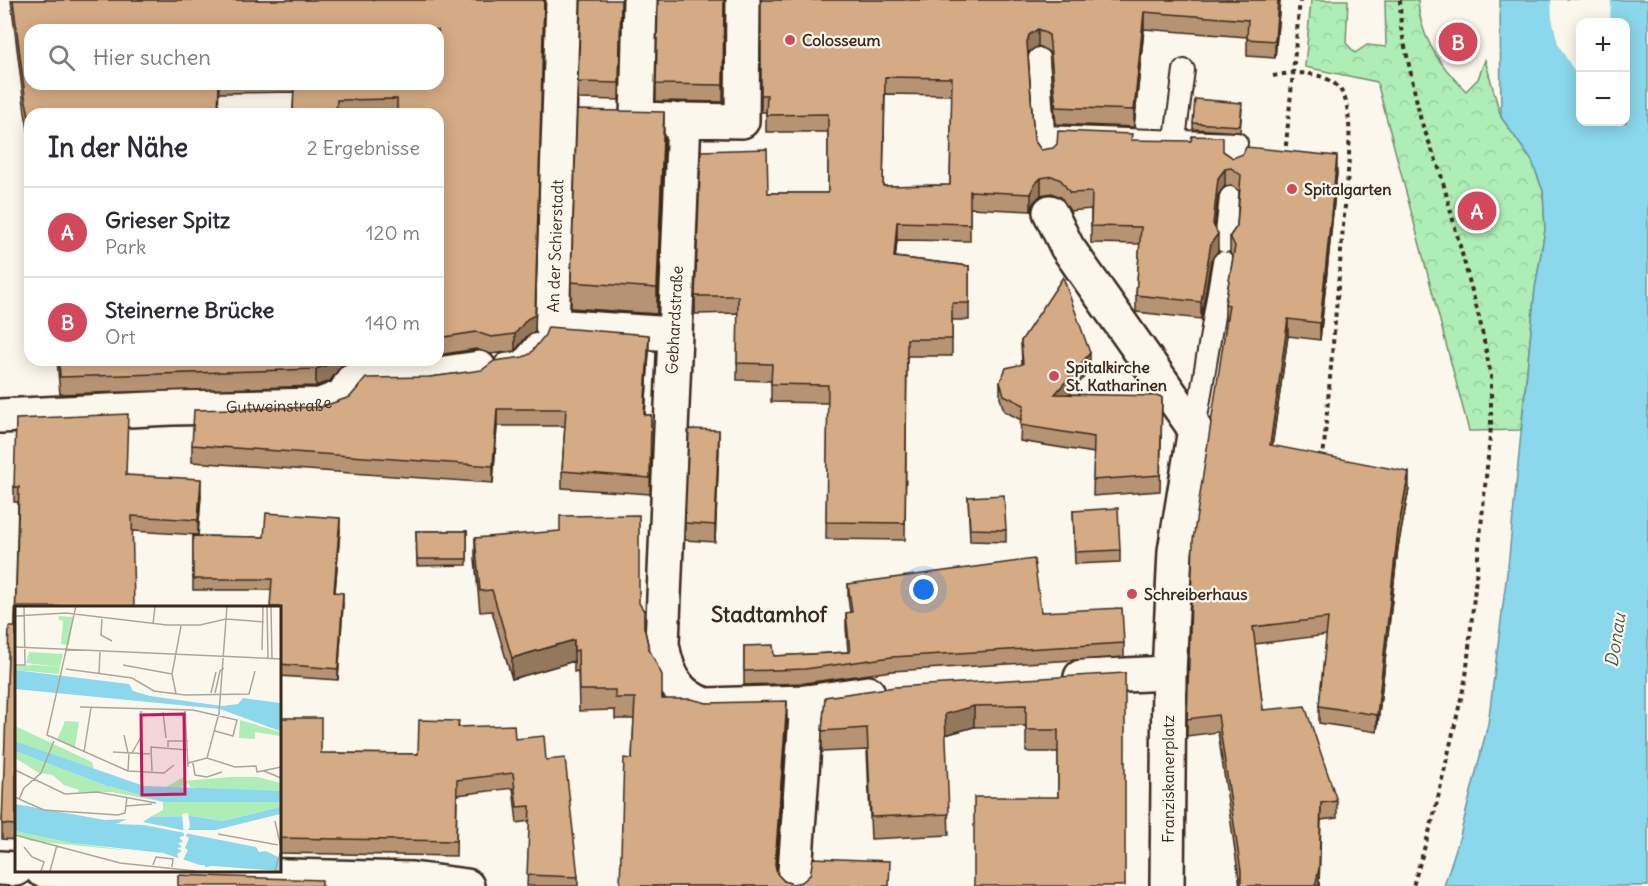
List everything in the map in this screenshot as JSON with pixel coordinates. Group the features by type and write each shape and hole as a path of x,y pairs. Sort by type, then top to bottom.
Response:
{"street":[{"name":"An der Schierstadt","path":"563,0 559,117 545,334 673,334"},
{"path":"637,119 640,0"},
{"path":"559,117 742,121 743,0"},
{"name":"Gebhardstraße","path":"684,120 673,334 662,644 671,679 692,701 706,705 807,702"},
{"path":"1050,212 1067,247 1195,429"},
{"name":"Gutweinstraße","path":"0,416 172,408 320,405 343,396 352,381 359,376 430,375 479,368"},
{"name":"Franziskanerplatz","path":"1167,886 1169,672 1176,551 1195,429"},
{"path":"1046,679 1169,672"},
{"path":"794,886 807,702 893,690"},
{"path":"0,868 15,869"},
{"path":"83,871 412,879 467,886"}],"lane":[{"path":"1039,58 1046,156"},
{"path":"1175,139 1184,70"},
{"path":"1044,136 1237,143 1234,163"},
{"path":"1225,242 1230,197"},
{"path":"1195,429 1223,262"},
{"name":"Gutweinstraße","path":"479,368 521,362 545,334"}],"path":[{"path":"1285,157 1300,0"},
{"path":"1400,0 1401,28 1421,122 1440,171 1480,321 1491,376 1491,427 1466,677 1433,819 1413,886"},
{"path":"1273,76 1293,71 1330,79 1342,92 1347,104 1348,164 1323,463"}],"green space":[{"path":"1311,0 1348,0 1346,43 1355,53 1367,45 1386,47 1385,0 1418,0 1422,26 1433,50 1448,72 1466,91 1478,79 1485,60 1501,117 1532,161 1543,191 1545,230 1535,289 1521,430 1469,431 1377,82 1305,67"}],"water":[{"name":"Donau","path":"1500,0 1648,0 1648,886 1444,886 1460,836 1488,724 1509,557 1535,289 1545,230 1543,191 1532,161 1501,117"}],"pier":[{"path":"1551,0 1611,0 1610,18 1576,18 1576,74 1558,44 1552,18"}],"building":[{"path":"13,0 544,0 535,315 527,319 515,334 491,337 476,332 444,337 444,108 397,108 397,99 337,100 336,108 293,108 294,90 444,90 444,24 24,24 24,88"},
{"path":"581,0 621,0 619,83 578,82"},
{"path":"658,0 724,0 723,85 656,84"},
{"path":"761,0 1278,0 1275,41 1247,39 1248,20 1144,12 1134,110 1056,107 1049,35 1038,29 1029,35 1027,42 1034,140 1041,150 1053,148 1057,144 1058,131 1132,134 1131,140 1191,141 1192,136 1223,137 1223,151 1233,158 1243,154 1246,147 1337,156 1320,323 1288,319 1270,445 1409,472 1398,530 1377,715 1319,706 1328,618 1253,627 1263,710 1305,706 1337,801 1321,803 1319,869 1315,886 1241,886 1241,871 1218,715 1187,719 1193,540 1229,305 1225,304 1235,246 1230,236 1237,226 1241,175 1231,168 1225,169 1218,178 1213,224 1218,234 1211,243 1201,302 1136,295 1141,227 1091,226 1092,192 1070,193 1061,180 1052,176 1041,178 1034,185 1031,194 970,191 970,224 897,222 894,257 969,266 969,303 952,303 952,339 907,339 905,523 826,522 828,385 771,384 772,364 737,363 738,296 695,296 701,151 767,149 768,193 828,193 828,114 766,115 767,95 761,95","holes":["885,77 952,78 950,185 883,186"]},
{"path":"24,90 219,90 218,108 27,108"},
{"path":"1195,99 1242,103 1240,126 1193,123"},
{"path":"577,110 664,112 657,288 571,282"},
{"path":"1063,277 1090,353 1055,394 1160,396 1162,398 1160,475 1093,480 1094,437 1020,425 1024,405 1004,395 1000,382 1006,368 1023,364 1021,341"},
{"path":"548,327 649,335 644,415 651,415 650,478 562,471 566,409 497,409 493,466 192,445 194,410 321,407 350,397 366,378 430,377 482,370 494,361 530,354 545,335"},
{"path":"59,366 324,366 316,369 60,377"},
{"path":"128,414 126,475 201,479 198,520 132,516 134,606 16,606 19,487 14,487 16,419"},
{"path":"689,429 719,430 715,525 685,523"},
{"path":"1004,495 1006,530 970,529 968,497"},
{"path":"1118,508 1120,550 1075,552 1073,511"},
{"path":"266,513 340,518 334,592 343,593 338,669 280,664 280,606 270,606 272,579 193,579 193,536 264,537"},
{"path":"639,515 639,603 644,611 644,627 649,649 662,675 662,699 691,699 707,703 787,701 775,864 777,874 784,881 792,884 802,882 810,875 813,858 890,861 889,886 620,886 624,758 632,759 635,698 615,698 615,690 579,690 578,650 574,651 574,640 512,658 492,590 480,591 475,538 560,531 560,516"},
{"path":"416,531 467,531 467,559 417,559"},
{"path":"1034,559 1041,612 1122,608 1124,643 892,657 805,669 744,671 744,646 773,645 774,656 850,652 846,613 852,612 848,584"},
{"path":"9,627 15,627 15,825 2,824"},
{"path":"1125,673 1125,886 974,886 974,797 1058,797 1058,730 1026,730 1026,705 974,706 945,714 949,814 871,817 867,728 822,731 825,697 895,687"},
{"path":"280,718 321,718 321,753 418,754 419,720 459,721 458,727 514,725 515,739 544,736 546,760 565,758 578,877 527,875 530,806 517,807 513,773 457,780 456,841 280,838"},
{"path":"178,875 322,880 322,886 178,886"}],"place":[{"name":"Colosseum","path":"790,40"},
{"name":"Steinerne Brücke","path":"1458,42"},
{"name":"Spitalgarten","path":"1292,189"},
{"name":"Grieser Spitz","path":"1477,211"},
{"name":"Spitalkirche St. Katharinen","path":"1054,376"},
{"name":"Schreiberhaus","path":"1132,594"}],"district":[{"name":"Stadtamhof","path":"769,614"}]}
